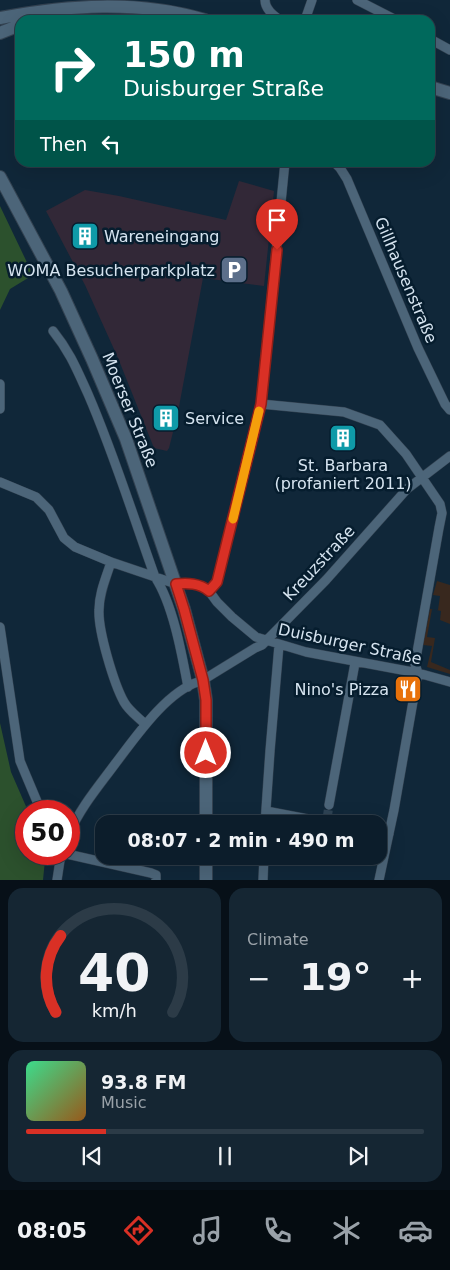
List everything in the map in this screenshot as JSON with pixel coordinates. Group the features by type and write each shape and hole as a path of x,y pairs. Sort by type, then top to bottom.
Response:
{"main road":[{"path":"66,15 121,6 159,10 182,15"},
{"path":"18,15 77,7 100,8"},
{"path":"0,18 15,16"},
{"path":"0,33 15,27"},
{"path":"435,88 450,93"},
{"name":"Moerser Straße","path":"0,176 61,291 92,359 126,439 176,584 198,667 196,683 205,741 206,815"},
{"path":"206,865 206,880"}],"street":[{"path":"265,0 265,4 274,15"},
{"path":"307,15 312,0"},
{"path":"354,1 385,15"},
{"path":"435,42 450,50"},
{"path":"0,482 36,497 49,510 64,538 74,547 176,584 203,586 209,591 217,582 261,404 285,167"},
{"name":"Gillhausenstraße","path":"339,167 346,179 418,348 450,410"},
{"name":"Moerser Straße","path":"53,331 67,347 97,415 122,480 155,577 163,590 181,654 196,683"},
{"path":"0,384 0,409"},
{"path":"261,404 344,412 380,426 406,454 440,504 442,513 415,664 418,674 379,880"},
{"name":"Kreuzstraße","path":"80,812 84,804 145,724 177,694 262,645 326,580 407,489 450,456"},
{"path":"111,562 100,595 98,612 100,628 111,668 124,701 131,711 145,724"},
{"name":"Duisburger Straße","path":"209,591 232,617 256,637 266,641 355,663 418,674 450,682"},
{"path":"0,627 20,761 36,800"},
{"path":"266,815 279,645"},
{"path":"329,805 355,663"},
{"path":"266,811 289,815"},
{"path":"80,857 151,873 156,875 156,880"},
{"path":"57,880 59,865"},
{"path":"264,865 264,880"}],"shaded area":[{"path":"239,181 274,191 264,286 203,278 178,412 169,448 167,451 154,448 118,358 85,285 46,211 85,190 226,220"},
{"path":"437,581 450,585 450,624 440,620 441,611 435,610 438,610 440,596 433,595"},
{"path":"430,609 432,609 427,637 435,638 431,662 450,670 450,674 427,667 432,646 423,645"}],"green space":[{"path":"0,206 33,275 10,289 0,310"},
{"path":"0,723 11,772 23,800 15,800 15,865 44,865 43,880 0,880"}],"tunnel":[{"path":"328,815 329,805"}],"slow traffic":[{"path":"233,519 259,411"}],"place":[{"name":"Wareneingang","path":"85,236"},
{"name":"WOMA Besucherparkplatz","path":"234,270"},
{"name":"Service","path":"166,418"},
{"name":"St. Barbara (profaniert 2011)","path":"343,438"},
{"name":"Nino's Pizza","path":"408,689"}],"route":[{"path":"206,753 206,700 203,680 176,584 203,586 209,591 217,582 261,404 277,250"}]}
